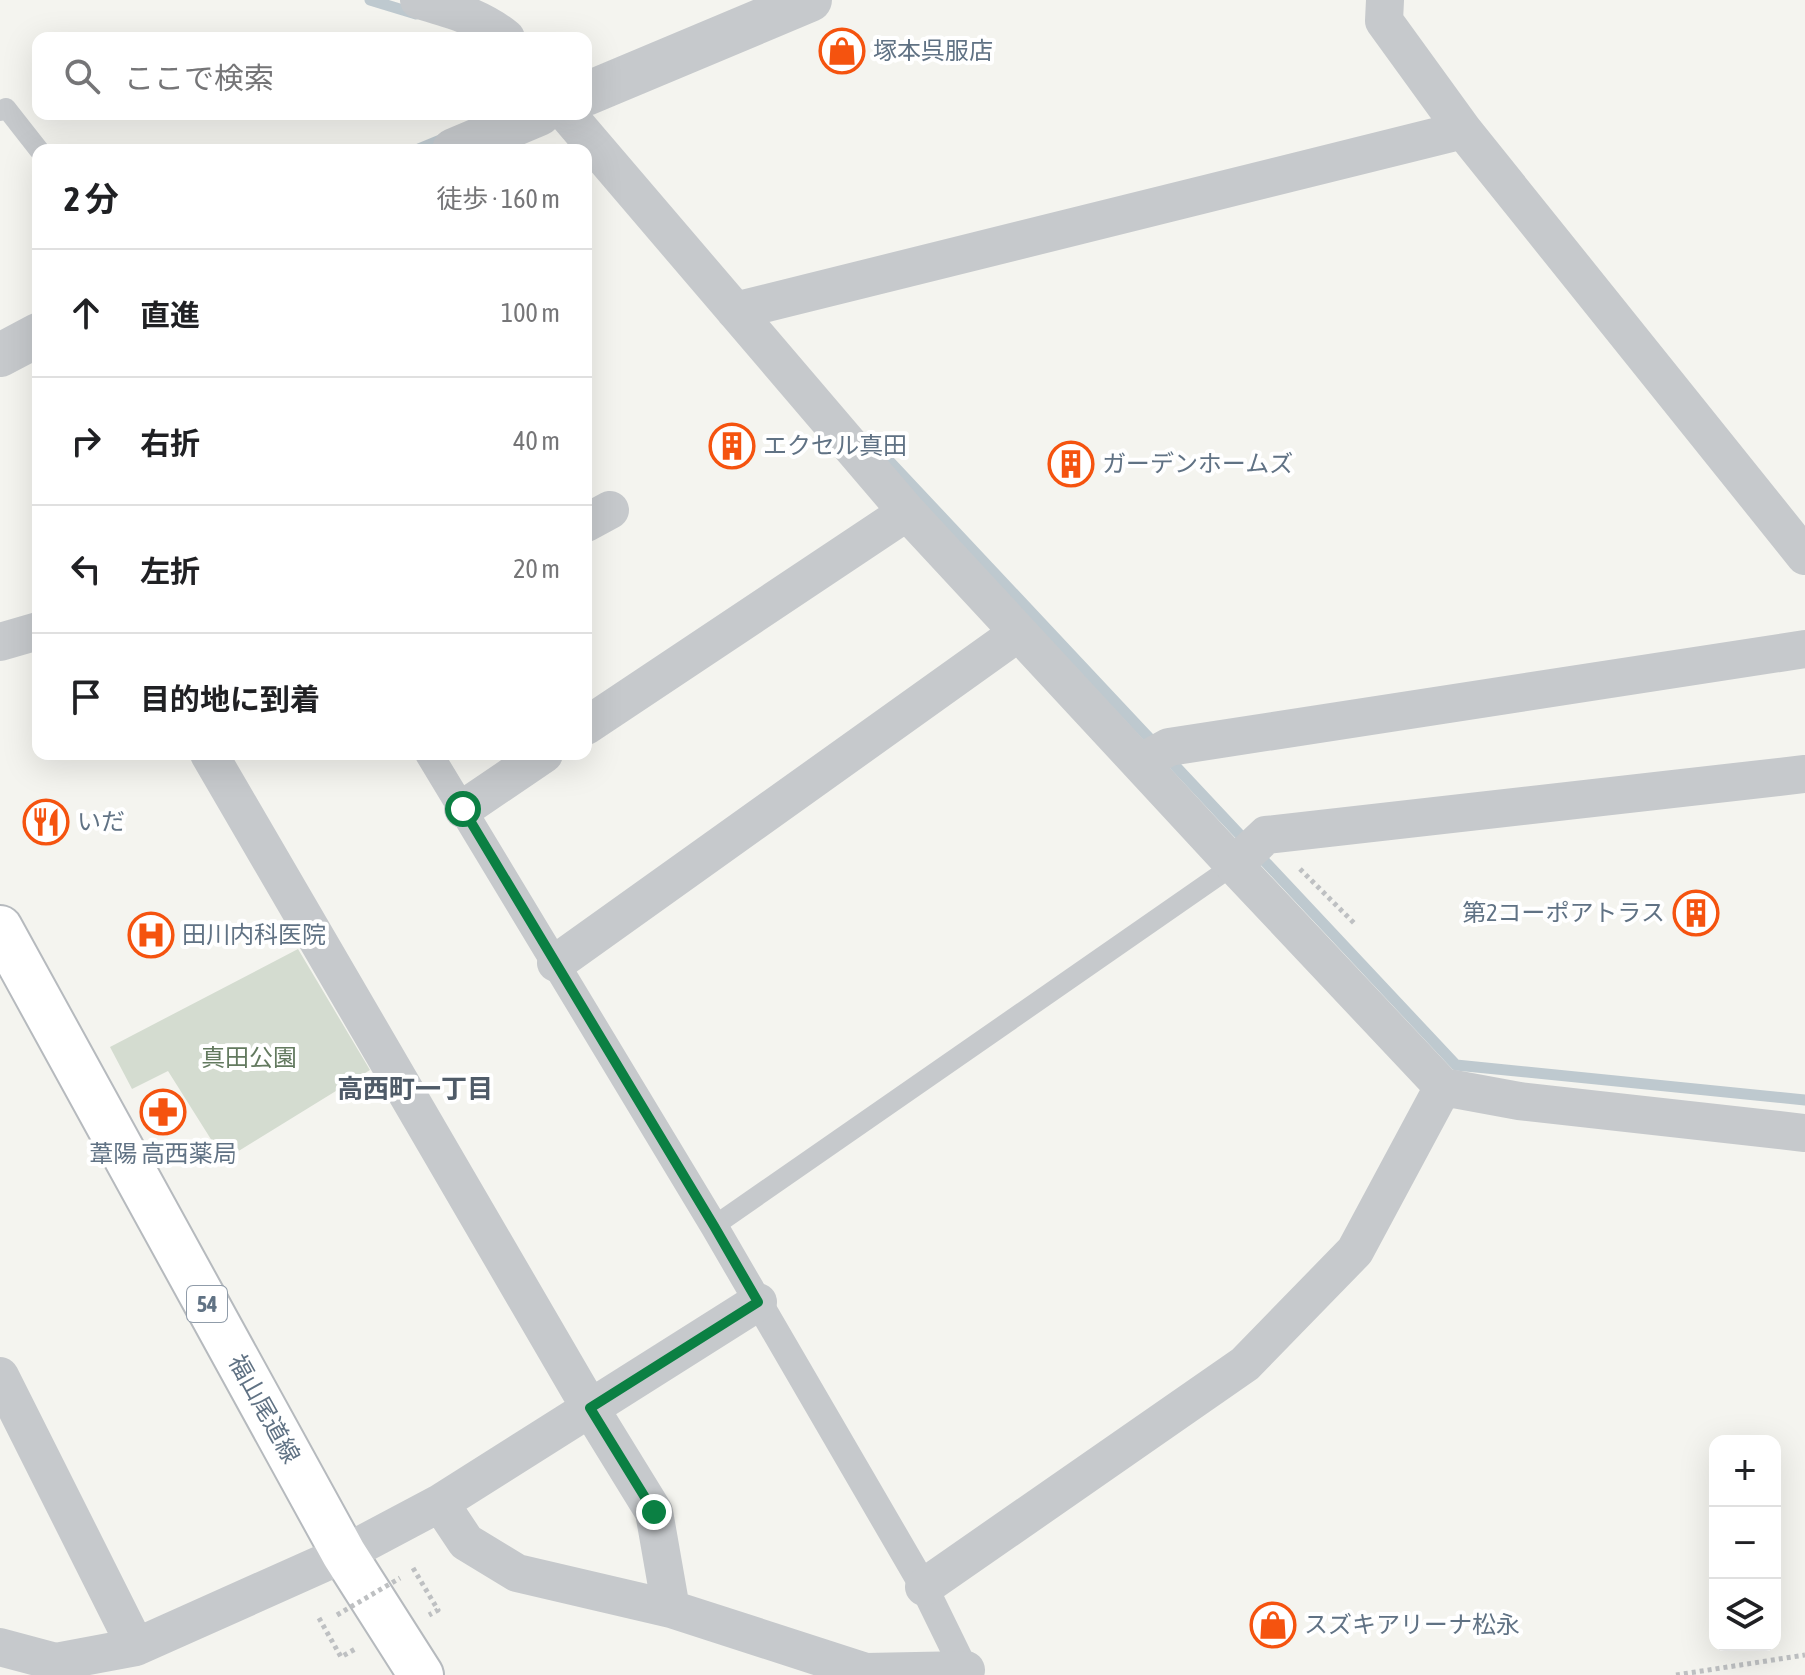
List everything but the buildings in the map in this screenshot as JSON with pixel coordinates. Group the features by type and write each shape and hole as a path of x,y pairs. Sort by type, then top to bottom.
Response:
{"main road":[{"name":"福山尾道線","path":"3,941 344,1554 421,1675"}],"street":[{"path":"419,0 468,8 498,32"},
{"path":"592,91 810,0"},
{"path":"1385,0 1384,21 1463,130 1805,556"},
{"path":"468,144 525,120"},
{"path":"572,120 907,512 1018,633 1154,755 1234,865 1443,1087 1519,1101 1805,1133"},
{"path":"735,311 1463,130"},
{"path":"0,355 32,338"},
{"path":"592,722 907,512"},
{"path":"0,642 32,633"},
{"path":"556,963 1018,633"},
{"path":"1154,755 1805,649"},
{"path":"212,760 590,1408 654,1512 671,1609"},
{"path":"433,760 714,1226 924,1587 967,1672 866,1672 671,1609 517,1573 466,1542 440,1503"},
{"path":"463,809 535,760"},
{"path":"1234,865 1266,835 1805,774"},
{"path":"924,1587 1245,1364 1355,1251 1443,1087"},
{"path":"5,1657 56,1662 136,1647 344,1554 440,1503 758,1302"},
{"path":"0,1376 136,1647"}],"lane":[{"path":"0,111 6,108 34,144"},
{"path":"714,1226 1234,865"}],"path":[{"path":"343,1626 337,1615 400,1578"},
{"path":"319,1618 341,1657 357,1648 350,1637"},
{"path":"1676,1675 1805,1655"}],"green space":[{"name":"真田公園","path":"298,949 370,1070 224,1160 168,1071 132,1089 110,1047"}],"waterway":[{"path":"370,0 416,14"},
{"path":"430,144 445,138"},
{"path":"877,448 1456,1065 1805,1100"}],"place":[{"name":"塚本呉服店","path":"842,51"},
{"name":"エクセル真田","path":"732,446"},
{"name":"ガーデンホームズ","path":"1071,464"},
{"name":"いだ","path":"46,822"},
{"name":"第2コーポアトラス","path":"1696,913"},
{"name":"田川内科医院","path":"151,935"},
{"name":"葦陽 高西薬局","path":"163,1112"},
{"name":"スズキアリーナ松永","path":"1273,1625"}],"district":[{"name":"高西町一丁目","path":"415,1089"}],"route":[{"path":"463,809 758,1302 590,1408 654,1512"}]}
